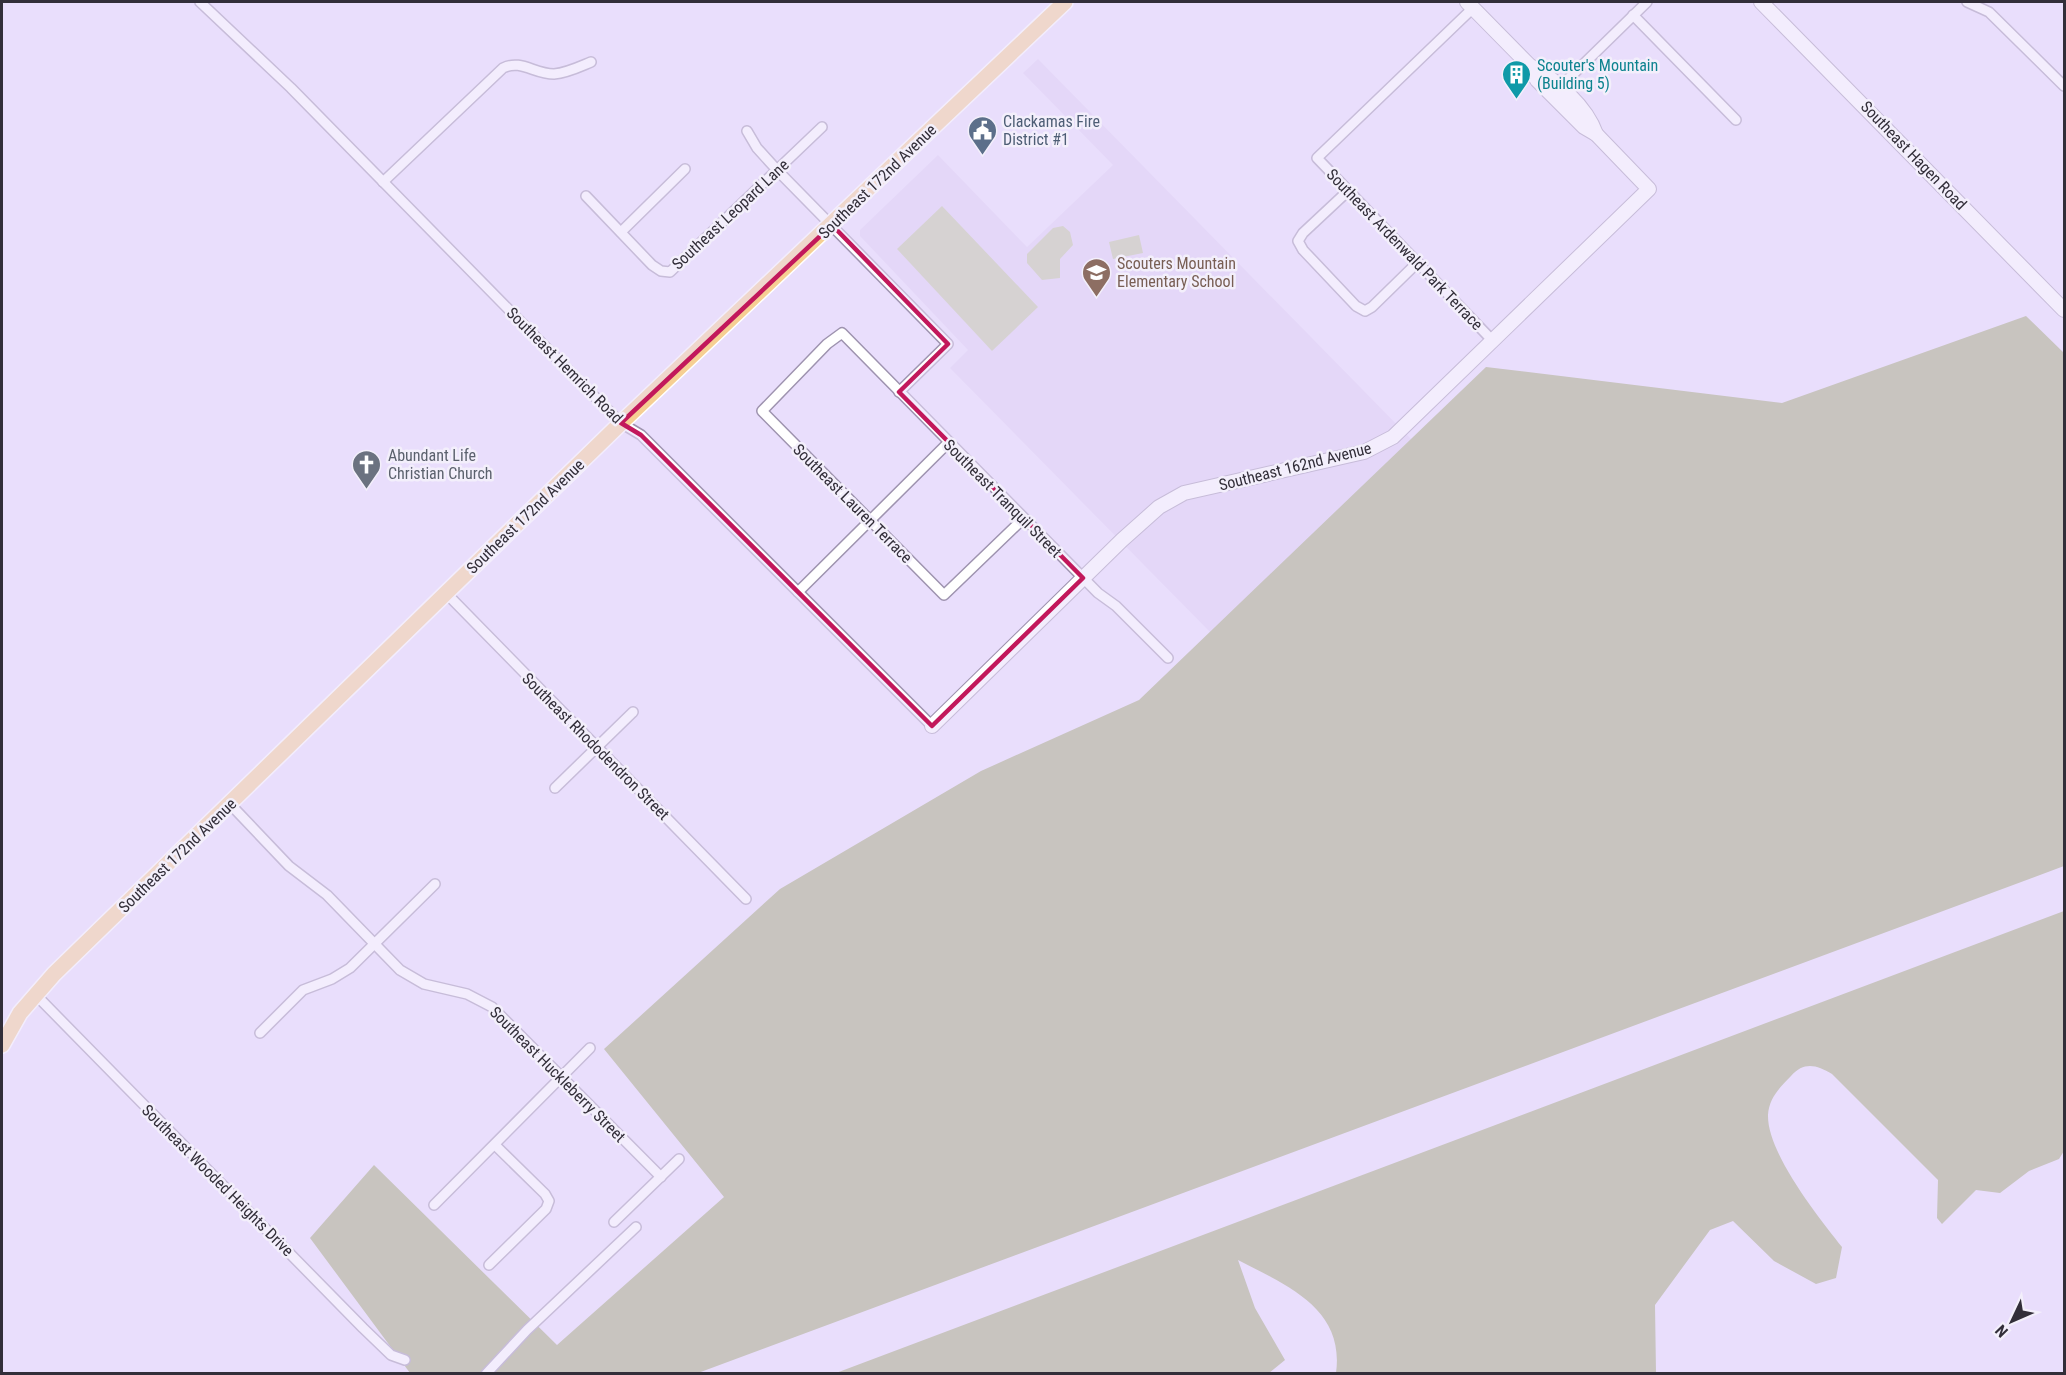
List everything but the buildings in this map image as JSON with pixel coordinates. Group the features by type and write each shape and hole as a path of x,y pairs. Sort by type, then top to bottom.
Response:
{"main road":[{"name":"Southeast 172nd Avenue","path":"2,1046 14,1022 35,994 621,423 1065,2"}],"street":[{"name":"Southeast Hemrich Road","path":"200,2 224,22 621,423 641,435 932,726"},
{"path":"1560,87 1647,2"},
{"name":"Southeast Hagen Road","path":"1761,2 2064,310"},
{"path":"1967,2 1989,12 2064,86"},
{"path":"1473,4 1530,66 1537,80 1584,127 1596,134"},
{"name":"Southeast Ardenwald Park Terrace","path":"1473,4 1317,158 1492,340"},
{"path":"1633,15 1736,120"},
{"path":"383,182 502,68 512,63 554,74 591,62"},
{"path":"1530,66 1544,72 1560,87 1591,120 1596,134"},
{"name":"Southeast Leopard Lane","path":"586,196 656,269 670,272 822,127"},
{"path":"747,131 757,148 777,170 948,344 899,392"},
{"name":"Southeast 162nd Avenue","path":"932,726 1159,507 1184,493 1377,447 1393,437 1649,189 1596,134"},
{"path":"621,232 685,169"},
{"path":"1349,190 1303,233 1298,241 1303,250 1356,306 1365,311 1418,262"},
{"name":"Southeast Tranquil Street","path":"762,411 827,344 842,333 1098,593 1116,606 1168,658"},
{"name":"Southeast Lauren Terrace","path":"762,411 944,595 1024,518"},
{"path":"798,592 949,442"},
{"name":"Southeast Rhododendron Street","path":"446,593 746,899"},
{"path":"555,788 633,712"},
{"name":"Southeast Huckleberry Street","path":"230,804 289,866 327,895 400,970 442,990 467,994 492,1007 661,1176"},
{"path":"260,1033 303,990 345,971 435,884"},
{"name":"Southeast Wooded Heights Drive","path":"35,994 363,1328 391,1354 405,1360"},
{"path":"434,1204 590,1048"},
{"path":"489,1265 546,1209 549,1201 545,1194 495,1144"},
{"path":"614,1222 679,1160"},
{"path":"486,1374 527,1330 636,1227"}],"highlighted area":[{"path":"832,225 948,344 899,392 1083,578 932,726 641,435 621,423"}],"shaded area":[{"name":"Scouters Mountain Elementary School","path":"1038,59 1411,439 1211,633 950,368 968,350 860,236 860,230 938,155 1027,247 1113,165 1023,73"}],"green space":[{"path":"942,206 1038,307 992,351 897,249"},
{"path":"1063,226 1070,232 1073,245 1060,259 1060,278 1042,280 1027,263 1027,254 1053,228"},
{"path":"1139,235 1143,253 1113,259 1109,242"},
{"path":"2026,316 2064,353 2064,866 698,1373 410,1373 310,1238 374,1165 557,1345 724,1197 604,1049 780,889 981,771 1139,700 1486,367 1782,403"},
{"path":"2064,911 2064,1151 2059,1159 2029,1171 2000,1193 1976,1190 1942,1224 1937,1218 1938,1180 1832,1074 1811,1066 1801,1068 1783,1084 1773,1098 1768,1115 1770,1130 1776,1148 1796,1184 1842,1247 1836,1278 1816,1284 1774,1261 1733,1221 1710,1230 1655,1305 1656,1373 1336,1373 1336,1351 1331,1331 1322,1315 1292,1290 1238,1260 1255,1308 1285,1360 1269,1373 836,1373"}],"place":[{"name":"Scouter's Mountain (Building 5)","path":"1516,100"},
{"name":"Clackamas Fire District #1","path":"982,156"},
{"name":"Scouters Mountain Elementary School","path":"1096,298"},
{"name":"Abundant Life Christian Church","path":"367,490"}]}
